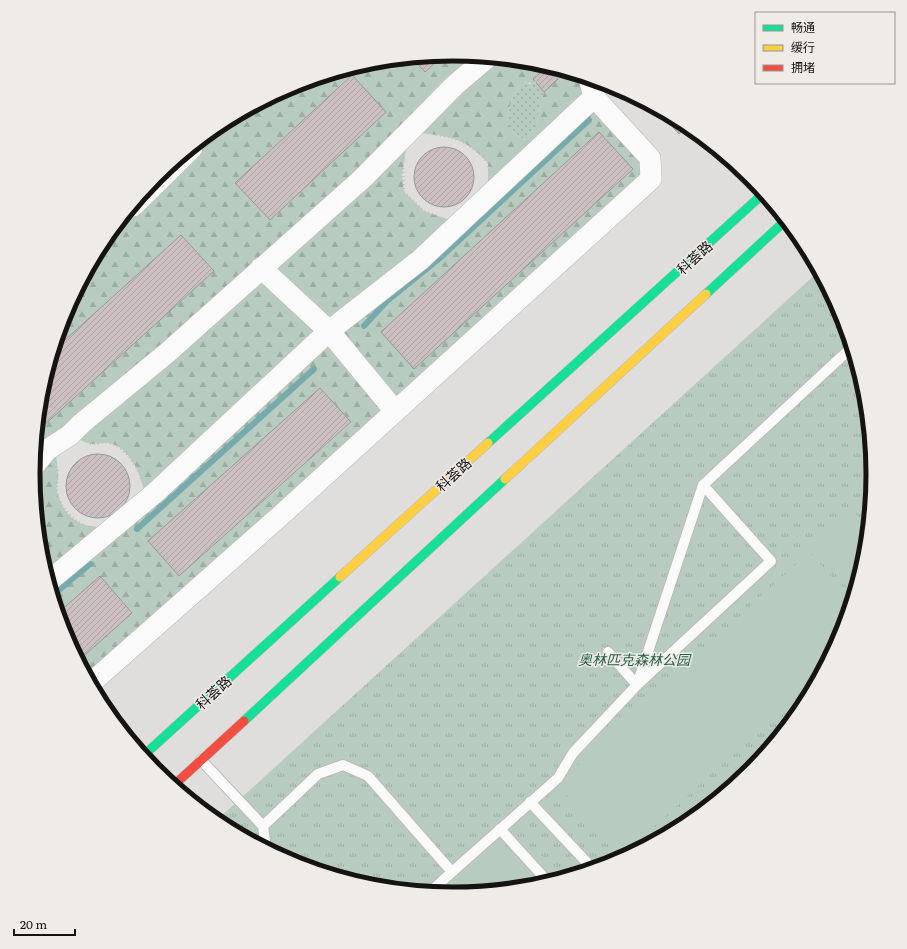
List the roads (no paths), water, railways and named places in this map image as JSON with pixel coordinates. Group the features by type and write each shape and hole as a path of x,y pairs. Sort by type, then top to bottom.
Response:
{"main road":[{"name":"科荟路","path":"147,752 760,197"},
{"path":"177,782 782,223"}],"street":[{"path":"41,458 47,450 62,441 167,353 362,178 455,86 482,62"},
{"path":"53,578 139,506 329,331 420,260 488,196 592,88 650,158 651,179 94,680"},
{"path":"261,268 329,331 395,411"}],"lane":[{"path":"637,686 703,485 848,352"},
{"path":"435,887 558,778 573,754 637,686 771,560 703,485"},
{"path":"608,652 637,686"},
{"path":"201,760 264,826 265,842"},
{"path":"264,826 318,774 343,765 368,776 452,872"},
{"path":"530,802 589,865"},
{"path":"500,829 544,878"}],"waterway":[{"path":"364,326 387,301 440,258 589,120"},
{"path":"137,529 314,369"},
{"path":"57,592 90,564"}],"park label":[{"name":"奥林匹克森林公园","path":"634,659"}]}
